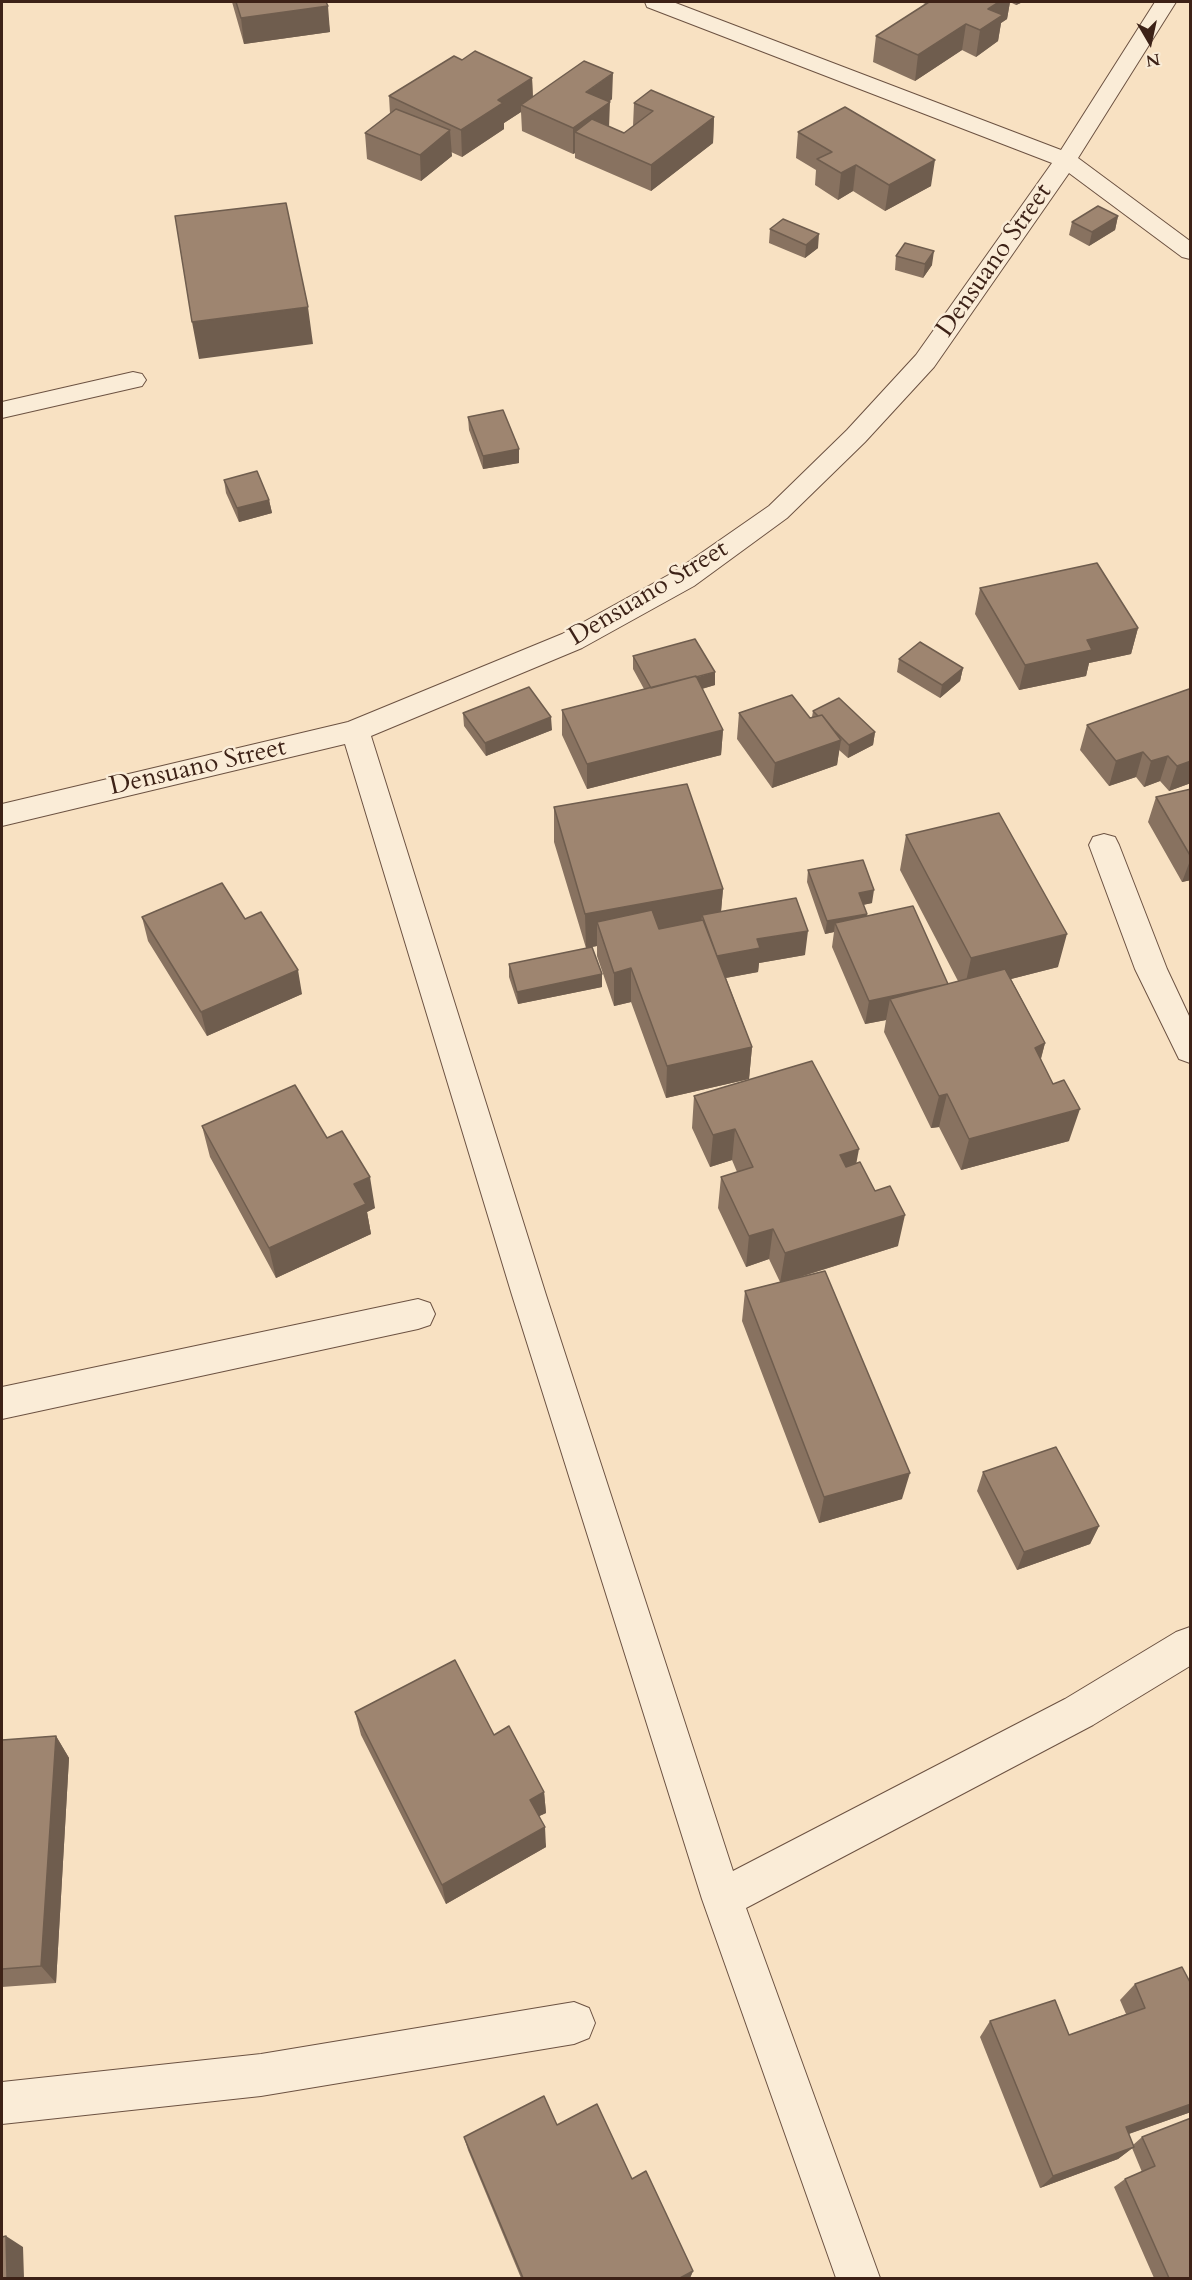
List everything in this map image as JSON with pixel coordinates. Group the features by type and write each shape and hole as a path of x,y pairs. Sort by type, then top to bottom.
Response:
{"street":[{"path":"655,2 1066,160 1191,252"},
{"name":"Densuano Street","path":"2,815 355,731 572,641 684,579 778,512 856,436 925,361 1066,160 1165,2"},
{"path":"2,410 133,380"},
{"path":"355,731 533,1306 722,1899 858,2278"},
{"path":"1104,845 1151,969 1191,1050"},
{"path":"2,1404 418,1314"},
{"path":"722,1899 1078,1712 1191,1645"},
{"path":"2,2103 261,2075 574,2023"}],"building":[{"path":"236,2 326,2 328,6 241,18"},
{"path":"929,2 999,2 988,9 1003,15 980,30 966,24 918,55 876,36"},
{"path":"475,51 532,78 498,100 503,103 461,130 389,96 454,56 462,60"},
{"path":"584,61 613,73 586,92 610,102 573,128 521,105"},
{"path":"651,90 714,117 651,165 575,132 592,119 624,133 653,111 634,103"},
{"path":"845,107 935,160 889,185 856,165 841,173 817,159 832,152 798,132"},
{"path":"396,109 450,130 420,155 365,133"},
{"path":"286,203 308,307 192,322 175,216"},
{"path":"1098,206 1118,216 1092,232 1072,222"},
{"path":"783,219 819,234 806,245 770,229"},
{"path":"905,243 934,251 925,264 896,256"},
{"path":"503,410 519,449 483,456 468,417"},
{"path":"257,471 269,500 237,508 224,480"},
{"path":"1097,563 1138,628 1087,640 1092,650 1025,665 980,588"},
{"path":"695,639 715,672 651,688 633,656"},
{"path":"920,642 963,668 942,685 899,659"},
{"path":"696,676 723,730 587,764 562,710"},
{"path":"529,687 551,717 485,743 463,713"},
{"path":"1189,689 1191,691 1191,761 1177,766 1168,756 1151,761 1143,752 1116,761 1087,725"},
{"path":"792,695 810,718 822,715 841,740 775,763 739,713"},
{"path":"839,698 875,732 849,745 822,715 818,716 813,711"},
{"path":"687,784 723,889 585,914 554,807"},
{"path":"1191,789 1191,857 1156,797"},
{"path":"999,813 1067,934 971,958 906,835"},
{"path":"863,860 874,890 859,893 867,914 827,921 808,870"},
{"path":"222,883 245,919 261,912 298,970 201,1012 142,917"},
{"path":"796,898 808,931 757,939 760,948 717,956 702,915"},
{"path":"913,906 948,984 869,1001 835,923"},
{"path":"652,910 659,929 703,920 752,1047 667,1066 631,968 614,973 597,922"},
{"path":"592,947 602,974 517,992 509,964"},
{"path":"1005,969 1045,1043 1035,1048 1053,1084 1064,1080 1080,1109 969,1139 947,1094 939,1096 890,999"},
{"path":"812,1061 859,1149 840,1155 846,1167 860,1162 875,1191 890,1186 905,1215 785,1253 773,1229 749,1236 721,1177 753,1167 735,1129 713,1135 694,1096"},
{"path":"295,1085 327,1138 342,1131 370,1177 354,1184 366,1204 269,1248 202,1126"},
{"path":"825,1271 910,1473 824,1497 745,1291"},
{"path":"1056,1447 1099,1526 1024,1552 983,1472"},
{"path":"455,1660 494,1735 509,1726 544,1792 530,1800 545,1827 442,1885 355,1712"},
{"path":"56,1736 41,1966 2,1969 2,1740"},
{"path":"1182,1967 1191,1984 1191,2104 1126,2127 1134,2147 1053,2176 990,2021 1055,2000 1069,2035 1145,2008 1135,1984"},
{"path":"544,2096 557,2125 597,2104 632,2179 646,2171 693,2271 680,2278 523,2278 464,2137"},
{"path":"1191,2118 1191,2278 1169,2278 1125,2179 1155,2166 1142,2137"},
{"path":"6,2236 7,2278 2,2278 2,2237"}]}
